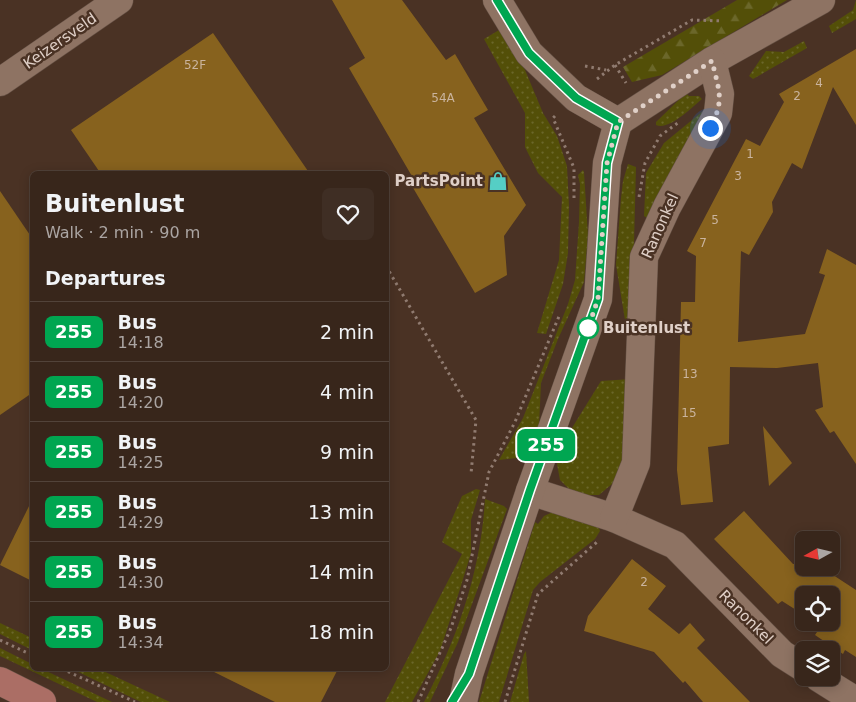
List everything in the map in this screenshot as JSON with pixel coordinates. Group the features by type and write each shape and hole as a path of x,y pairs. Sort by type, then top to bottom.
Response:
{"main road":[{"path":"0,681 42,702"}],"street":[{"name":"Keizersveld","path":"0,82 119,0"},
{"path":"497,0 529,53 576,98 618,122"},
{"path":"463,702 469,674 530,490 598,299 607,163 618,122 712,61 820,0"},
{"name":"Ranonkel","path":"614,518 636,462 644,257 667,206 718,113 720,94 712,61"},
{"name":"Ranonkel","path":"530,490 614,518 675,545 782,654 795,662"},
{"path":"452,702 469,674"},
{"path":"832,686 856,699"}],"path":[{"path":"574,202 574,168 553,118 606,70 692,20 731,21"},
{"path":"389,271 476,420 471,474"},
{"path":"418,702 452,628 467,580 489,472 515,422 562,308"},
{"path":"504,702 538,594 607,533 614,518"},
{"path":"0,640 30,654"},
{"path":"66,671 135,702"}],"green space":[{"path":"737,0 787,0 662,75 632,82 623,67"},
{"path":"856,0 856,19 832,33 829,26 853,10"},
{"path":"499,30 525,70 543,113 557,136 567,166 569,206 568,253 563,284 546,334 537,333 559,260 562,197 538,173 525,147 525,113 484,39"},
{"path":"804,41 807,48 753,79 749,76 766,51 784,52"},
{"path":"686,93 689,96 699,96 702,99 674,122 661,126 656,125 656,122"},
{"path":"703,111 704,113 647,218 644,216 646,173 664,143"},
{"path":"628,164 636,167 632,320 625,320 616,265 623,181"},
{"path":"583,170 588,236 584,282 558,339 541,383 539,426 527,458 499,460 523,418 568,304 575,280 579,222 580,184 578,175"},
{"path":"631,379 622,465 612,484 599,495 581,495 569,489 560,480 557,464 567,436 601,381"},
{"path":"476,489 480,490 471,520 471,553 440,651 412,702 385,702 462,554 442,542 462,496"},
{"path":"485,499 507,509 458,642 430,702 424,702 457,629 473,578 483,526"},
{"path":"555,511 598,526 600,531 595,539 540,582 533,590 499,702 479,702 535,522 538,524 544,516"},
{"path":"0,623 30,637 30,649 0,634"},
{"path":"0,648 30,663 30,670 0,656"},
{"path":"526,651 529,702 510,702 524,654"},
{"path":"32,671 46,671 112,702 97,702"},
{"path":"76,671 103,671 170,702 141,702"}],"building":[{"path":"332,0 402,0 446,60 455,54 488,110 474,118 526,205 504,236 507,275 475,293 409,181 413,178 349,68 365,58"},
{"path":"213,33 308,171 99,171 71,130"},
{"path":"856,49 856,125 833,87 802,169 792,163 772,202 773,212 749,255 741,251 738,342 805,334 825,275 819,273 827,249 856,265 856,464 834,431 830,433 815,410 823,407 818,363 777,368 730,367 729,444 708,447 713,502 681,505 677,470 681,302 695,302 696,256 687,251 746,139 760,146 784,102 779,94"},
{"path":"0,191 30,235 30,394 0,415"},
{"path":"763,426 792,463 769,486"},
{"path":"30,504 30,580 0,565"},
{"path":"744,511 795,564 795,576 835,576 856,590 856,657 845,650 843,654 840,652 840,641 824,641 815,635 818,631 840,631 840,586 795,586 795,609 782,601 778,604 714,539"},
{"path":"632,559 666,586 648,609 679,634 690,623 705,640 697,648 750,702 703,702 685,681 683,683 654,652 584,631 588,616"},
{"path":"212,671 337,671 321,702 275,702"}],"bus line":[{"name":"255","path":"452,702 469,674 530,490 598,299 607,163 618,122 576,98 529,53 497,0"}],"place":[{"name":"PartsPoint","path":"498,181"},
{"name":"Buitenlust","path":"588,328"}],"route":[{"path":"588,328 586,334 598,299 607,163 618,122 639,106 712,61 720,94 718,113 710,128"}]}
